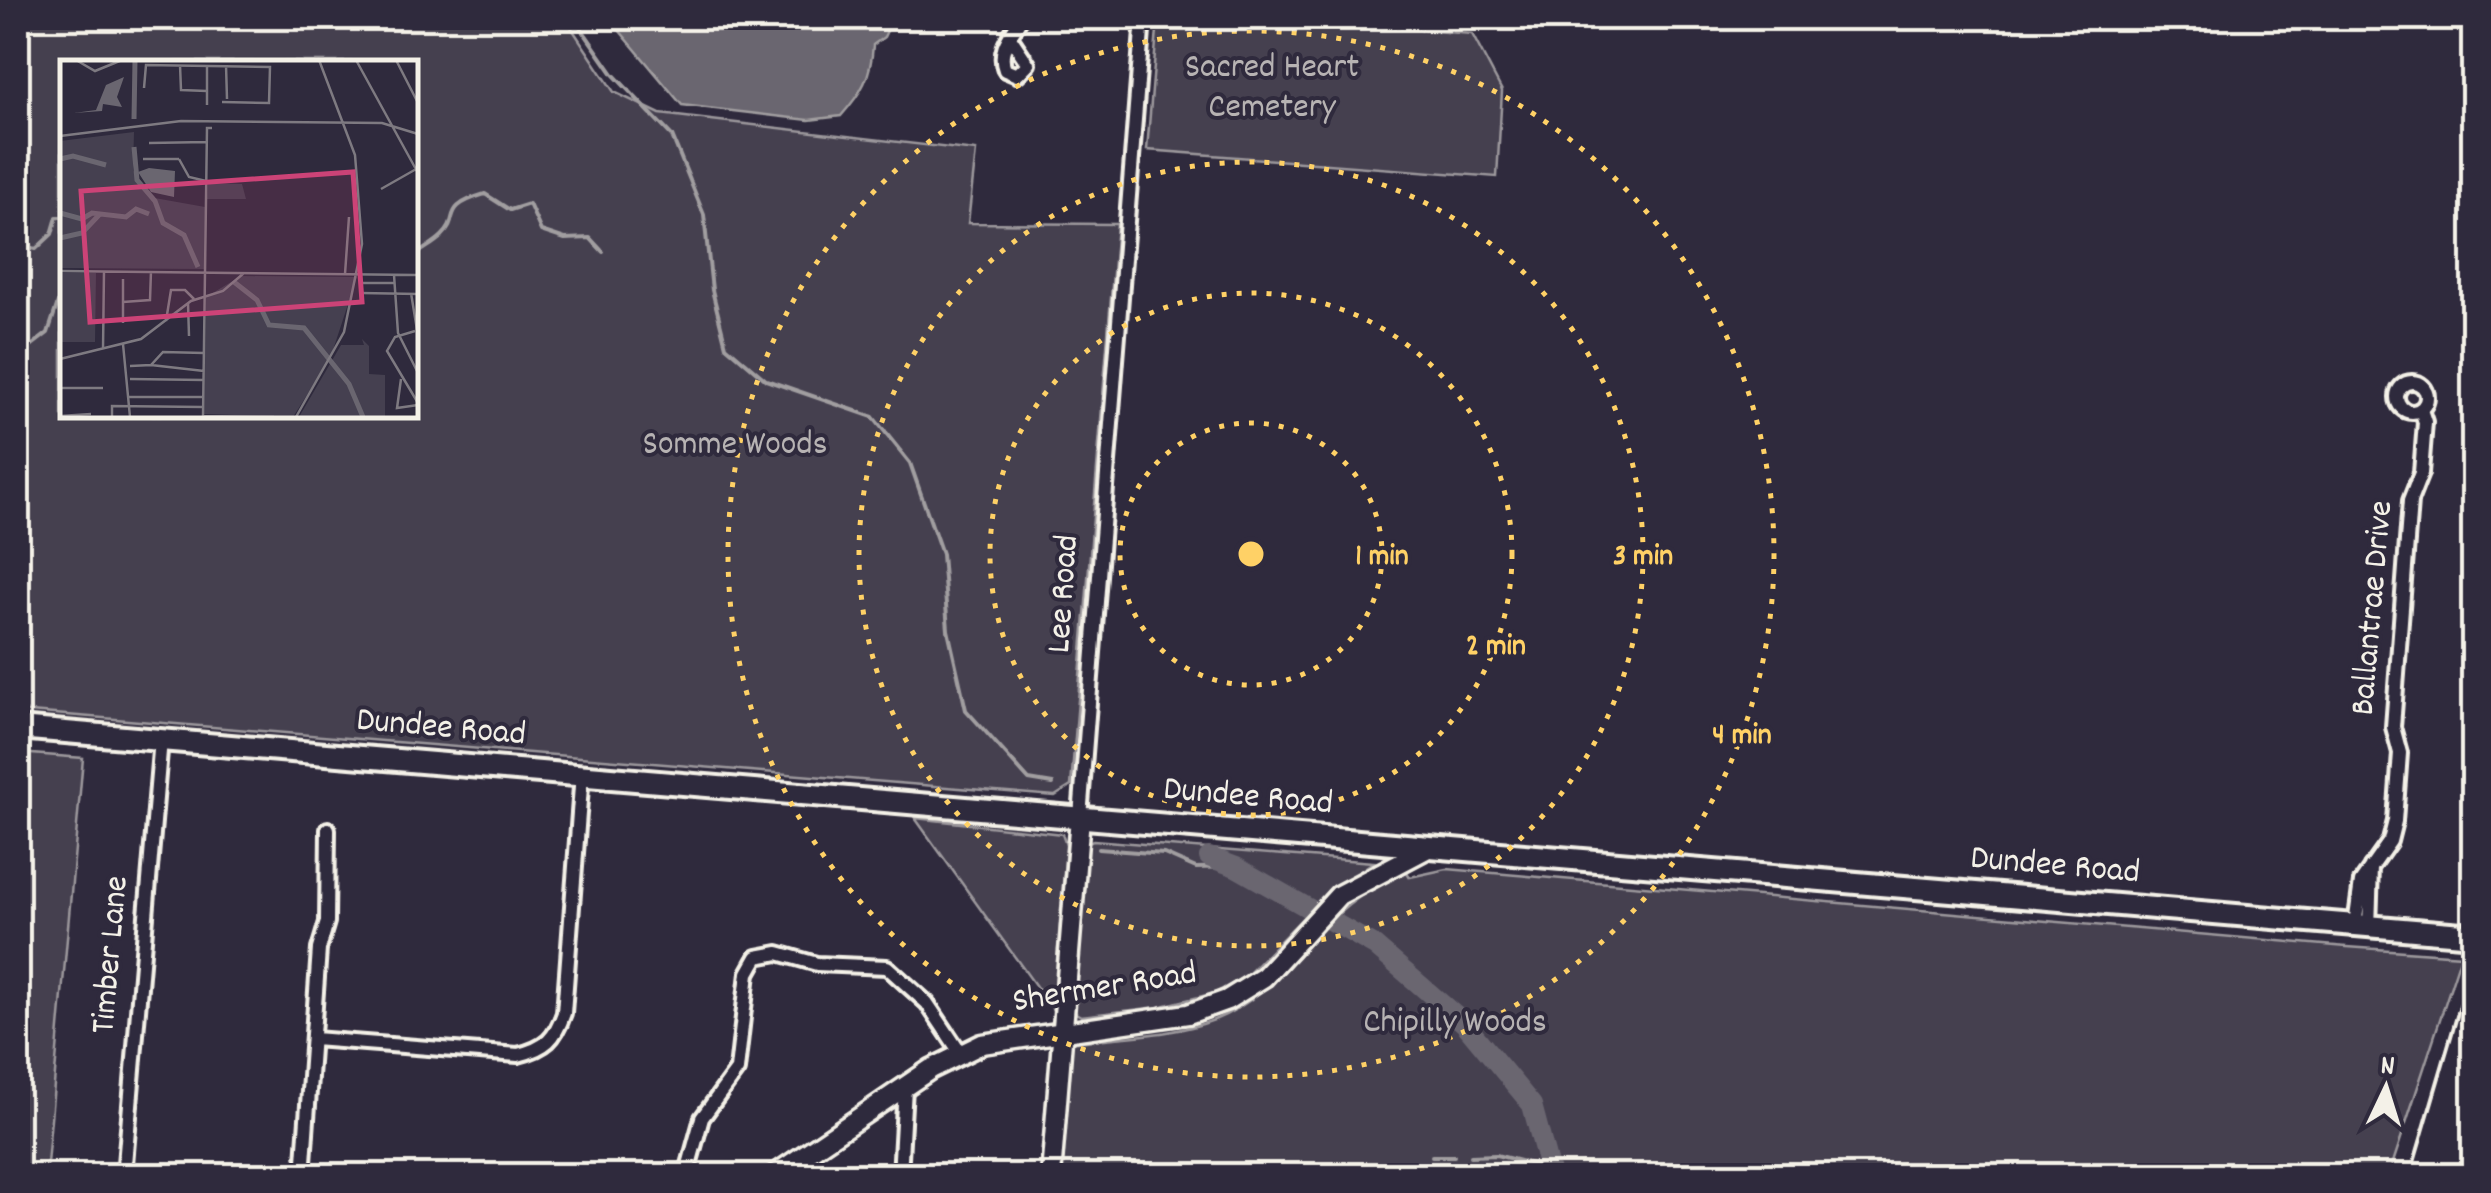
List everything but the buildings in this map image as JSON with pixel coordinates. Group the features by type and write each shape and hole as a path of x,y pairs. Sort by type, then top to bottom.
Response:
{"main road":[{"name":"Dundee Road","path":"18,728 2474,936"},
{"name":"Lee Road","path":"1051,1176 1080,817"},
{"name":"Shermer Road","path":"774,1176 961,1054 1011,1036 1188,1014 1227,1000 1264,977 1330,904 1386,866 1431,846"}],"street":[{"path":"1010,37 1020,18"},
{"name":"Lee Road","path":"1080,817 1143,18"},
{"name":"Ballantrae Drive","path":"2362,926 2361,882 2390,841 2395,822 2400,753 2393,727 2410,501 2421,473 2425,422 2421,410"},
{"name":"Timber Lane","path":"124,1176 160,739"},
{"path":"314,1039 518,1054 538,1050 556,1038 564,1013 582,773"},
{"path":"303,1176 329,886 328,828"},
{"path":"686,1176 702,1118 737,1070 748,973 757,957 778,953 817,964 888,967 928,1003 961,1054"},
{"path":"900,1176 905,1088"}],"green space":[{"name":"Somme Woods","path":"18,18 565,18 614,92 660,114 976,151 968,223 1117,224 1071,786 1055,796 18,711"},
{"name":"Sacred Heart Cemetery","path":"1158,18 1265,18 1472,34 1502,91 1497,177 1147,150"},
{"path":"18,753 83,758 46,1175 18,1175"},
{"path":"915,818 1062,834 1066,845 1053,1010"},
{"path":"1093,840 1373,862 1321,899 1246,976 1215,993 1158,1007 1081,1016 1072,1011 1086,843"},
{"name":"Chipilly Woods","path":"1447,869 2461,955 2389,1175 1060,1176 1069,1043 1161,1033 1214,1020 1265,988 1328,924 1377,885 1407,872 1410,877"}],"shaded area":[{"path":"609,18 893,18 884,37 873,45 868,75 860,91 841,116 809,120 682,105"}],"waterway":[{"path":"574,18 613,74 672,136 704,215 712,290 726,346 766,380 873,417 910,463 942,554 948,630 966,710 1029,780 1053,784"},
{"path":"418,254 448,229 456,208 485,194 510,210 529,204 541,231 565,239 590,238 603,252"},
{"path":"18,251 23,246 36,249 52,234 60,217"},
{"path":"18,356 48,333 60,296"},
{"path":"1098,849 1164,854 1196,868 1236,867"},
{"path":"1209,857 1236,867 1375,946 1465,1024 1532,1105 1551,1176"},
{"path":"1471,1156 1496,1155 1548,1168"},
{"path":"1432,1156 1454,1156"}],"railway":[{"path":"2410,1176 2474,958"}]}
